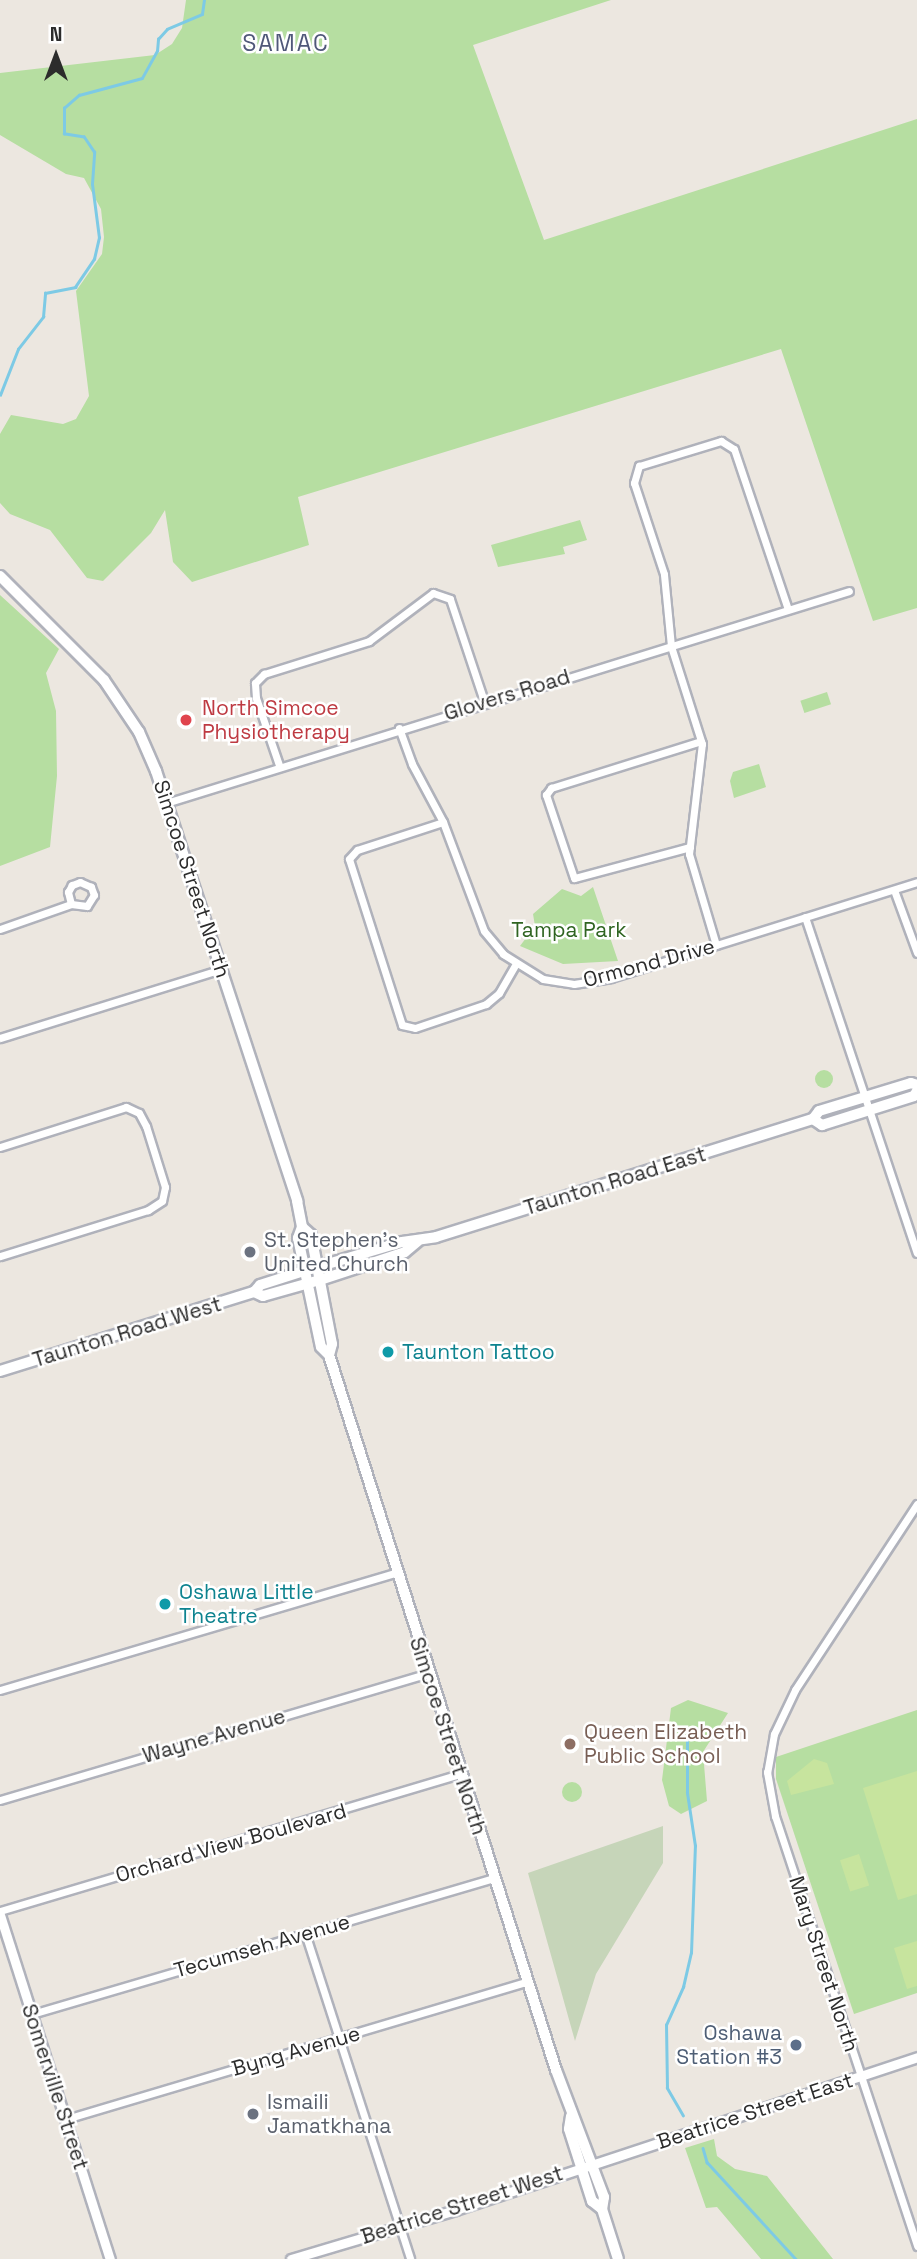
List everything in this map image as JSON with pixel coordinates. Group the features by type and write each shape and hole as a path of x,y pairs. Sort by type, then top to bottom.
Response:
{"main road":[{"name":"Simcoe Street North","path":"0,576 104,680 139,732 166,803 222,970 303,1227 311,1235 332,1344 329,1355"},
{"name":"Taunton Road East","path":"304,1271 402,1242 417,1242 813,1119 819,1111 917,1085"},
{"name":"Taunton Road East","path":"813,1119 822,1125 917,1091"},
{"name":"Simcoe Street North","path":"303,1227 298,1238 319,1340 329,1355 396,1573 571,2116 569,2129 592,2201 601,2209 618,2259"},
{"name":"Taunton Road East","path":"306,1283 405,1252 417,1242"},
{"name":"Taunton Road West","path":"0,1371 254,1292 260,1285 304,1271"},
{"name":"Taunton Road West","path":"254,1292 263,1296 306,1283"},
{"name":"Simcoe Street North","path":"571,2116 578,2120 604,2197 601,2209"}],"street":[{"path":"716,945 690,847 701,741 671,646 668,589 634,483 636,471 646,464 721,441 734,449 788,609"},
{"name":"Glovers Road","path":"166,803 484,701 849,591"},
{"path":"278,765 256,698 255,683 264,674 369,641 433,593 450,599 484,701"},
{"name":"Ormond Drive","path":"399,728 412,764 443,822 478,919 492,942 516,963 543,979 574,984 611,978 917,883"},
{"path":"690,847 574,878 547,795 551,788 701,741"},
{"path":"443,822 357,850 349,859 402,1025 415,1028 486,1004 499,993 516,963"},
{"path":"894,890 917,953"},
{"path":"0,929 71,904"},
{"path":"805,917 917,1253"},
{"path":"0,1038 222,970"},
{"path":"0,1147 126,1107 139,1113 146,1126 165,1188 162,1200 149,1210 0,1256"},
{"name":"Mary Street North","path":"917,1504 795,1690 770,1748 770,1801 917,2246"},
{"path":"0,1690 396,1573"},
{"name":"Wayne Avenue","path":"0,1800 428,1673"},
{"name":"Orchard View Boulevard","path":"0,1913 461,1774"},
{"name":"Tecumseh Avenue","path":"32,2014 493,1878"},
{"name":"Somerville Street","path":"0,1913 110,2259"},
{"path":"305,1933 410,2259"},
{"name":"Byng Avenue","path":"66,2119 527,1982"},
{"name":"Beatrice Street East","path":"593,2163 917,2057"},
{"name":"Beatrice Street West","path":"291,2259 400,2227 593,2163"}],"green space":[{"path":"186,0 611,0 473,45 544,240 917,119 917,608 873,621 781,349 298,497 309,545 192,582 173,562 165,510 151,533 103,581 87,578 50,530 10,514 0,503 0,434 11,415 63,424 76,419 89,396 76,291 102,254 104,237 101,209 84,178 66,174 0,135 0,73 155,55 172,44 182,28"},
{"path":"580,520 587,540 563,547 565,554 498,567 491,545"},
{"path":"0,595 59,649 46,673 56,711 57,776 50,847 0,866"},
{"path":"827,692 831,704 804,713 800,701"},
{"path":"759,764 766,787 734,798 730,781 733,772"},
{"name":"Tampa Park","path":"593,887 618,961 563,964 520,946 535,926 533,914 562,889 581,896"},
{"path":"824,1070 830,1073 833,1079 830,1085 824,1088 818,1085 815,1079 818,1073"},
{"path":"688,1700 728,1713 703,1752 707,1801 681,1814 669,1806 662,1780 671,1708"},
{"path":"917,1710 917,1993 854,2014 776,1779 776,1757"},
{"path":"814,1759 827,1763 834,1784 791,1795 787,1781"},
{"path":"917,1771 917,1894 898,1900 863,1788"},
{"path":"572,1782 579,1785 582,1792 579,1799 572,1802 565,1799 562,1792 565,1785"},
{"path":"663,1826 663,1863 596,1974 575,2041 528,1873"},
{"path":"859,1854 869,1885 850,1892 840,1860"},
{"path":"917,1941 917,1986 907,1989 894,1948"},
{"path":"714,2139 717,2156 735,2169 767,2176 833,2259 761,2259 717,2207 706,2208 685,2148"}],"waterway":[{"path":"0,395 18,349 43,317 45,293 75,287 94,259 99,238 92,184 94,152 84,137 64,134 64,108 79,95 142,78 157,51 158,39 167,29 202,14 204,0"},
{"path":"683,2116 667,2088 666,2025 683,1987 691,1953 695,1846 687,1793 687,1738"},
{"path":"703,2148 707,2162 796,2259"}],"place":[{"name":"North Simcoe Physiotherapy","path":"186,720"},
{"name":"St. Stephen's United Church","path":"250,1252"},
{"name":"Taunton Tattoo","path":"388,1352"},
{"name":"Oshawa Little Theatre","path":"165,1604"},
{"name":"Queen Elizabeth Public School","path":"570,1744"},
{"name":"Oshawa Station #3","path":"796,2045"},
{"name":"Ismaili Jamatkhana","path":"253,2114"}],"district":[{"name":"SAMAC","path":"286,43"}]}
